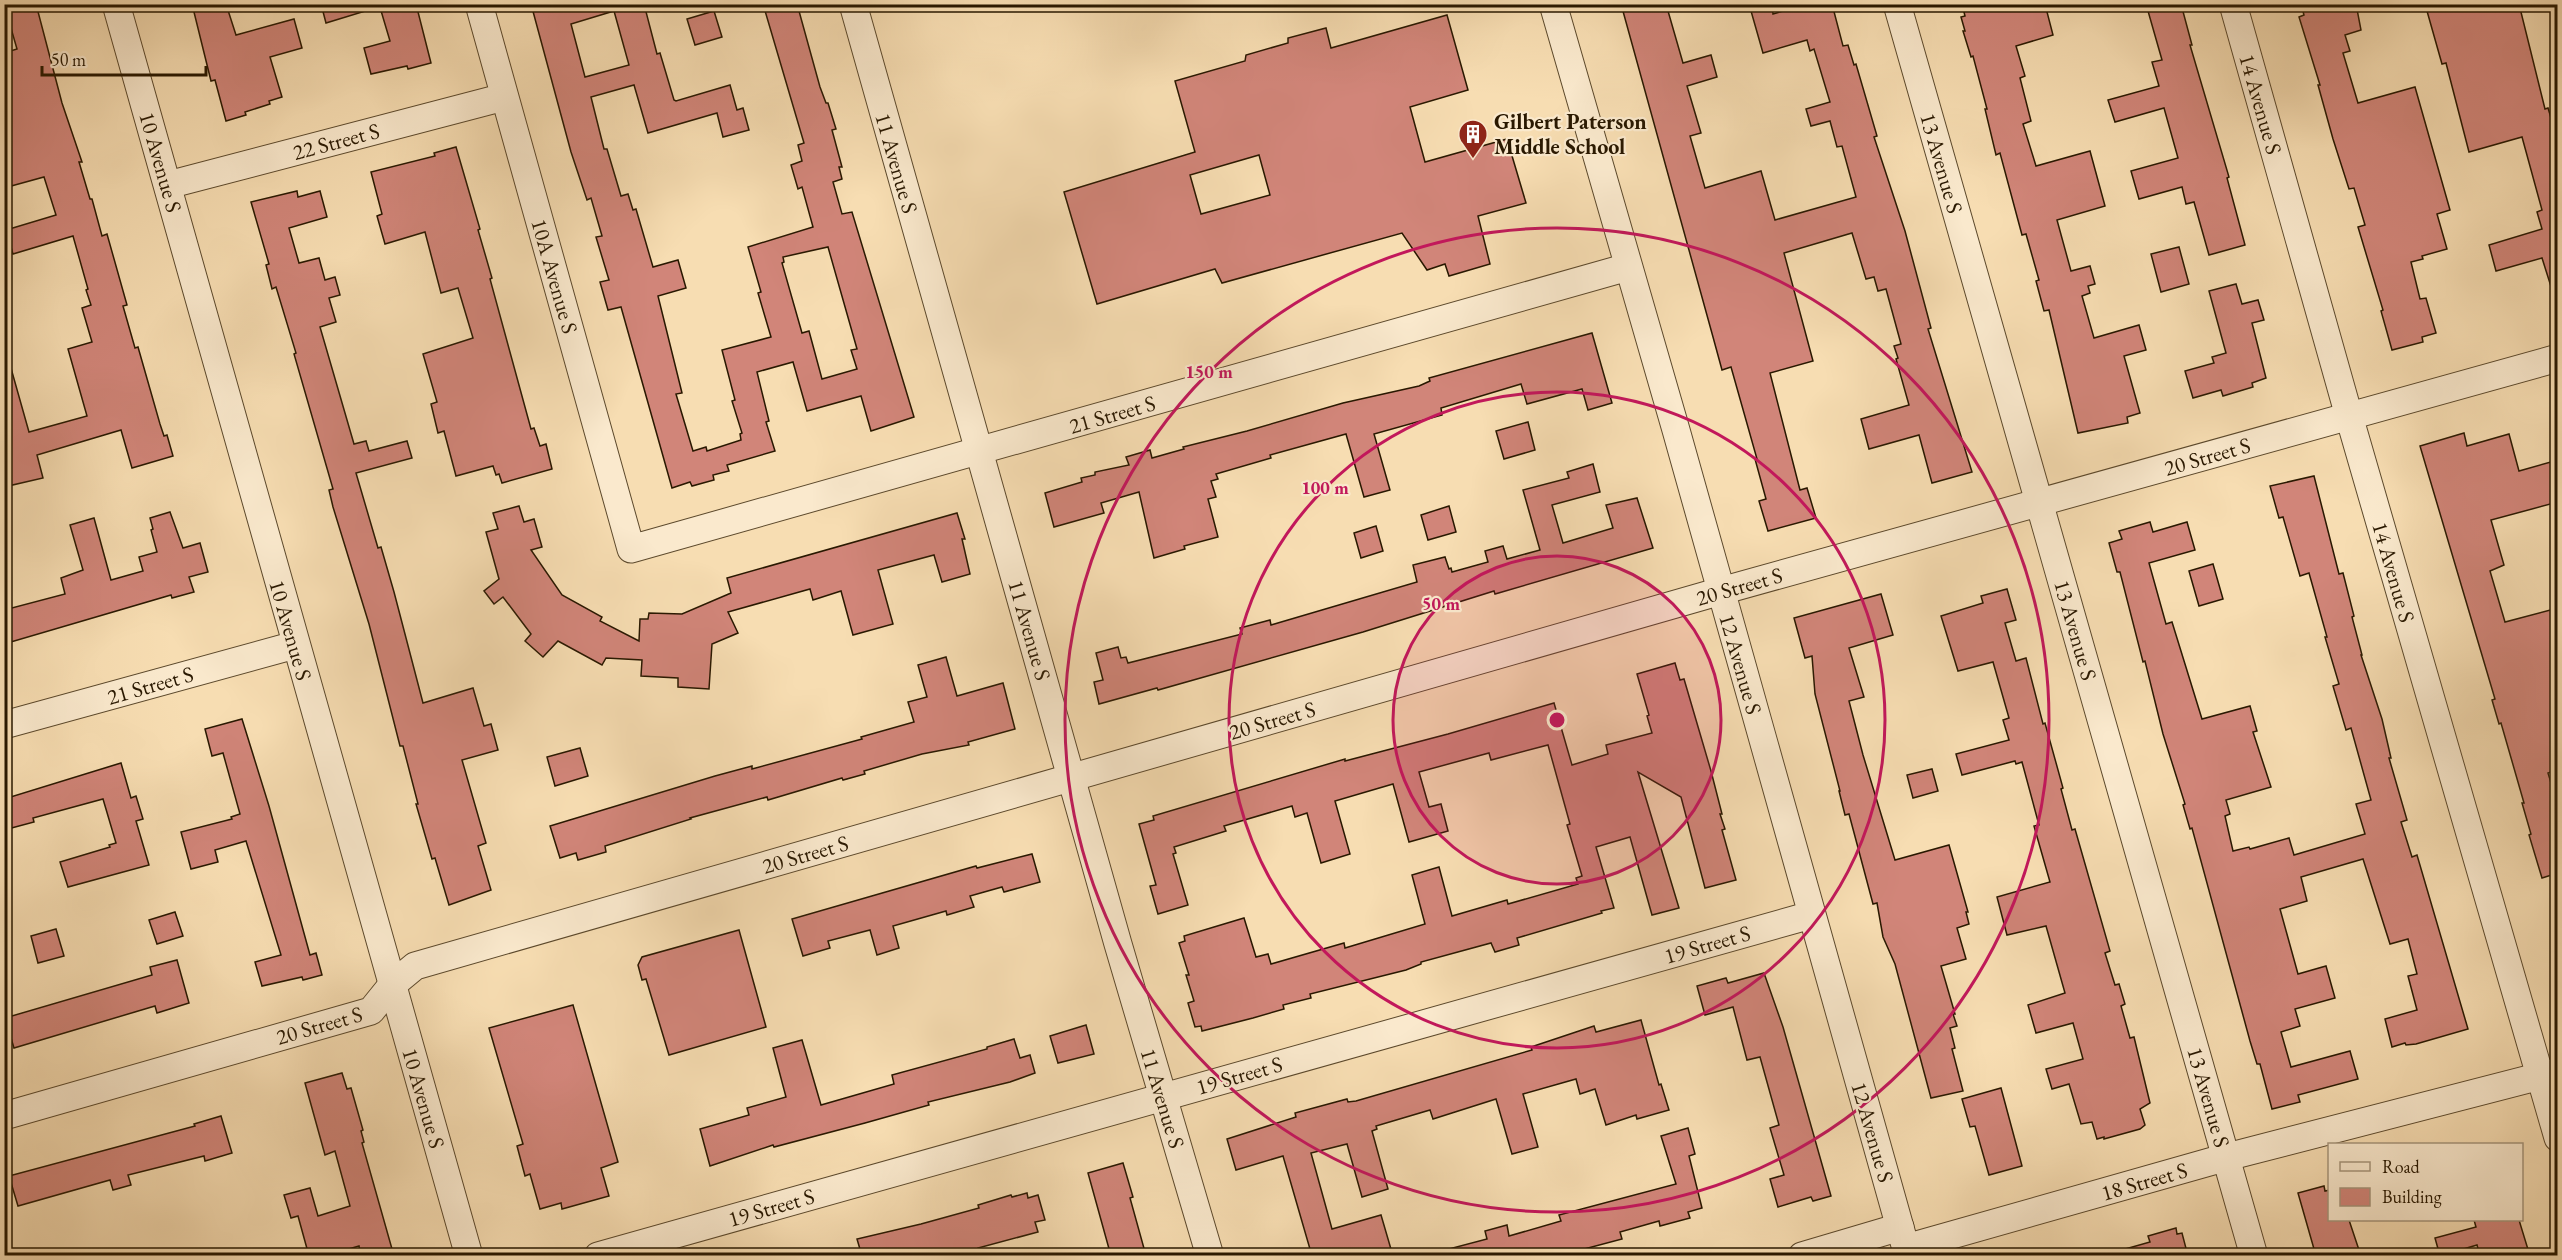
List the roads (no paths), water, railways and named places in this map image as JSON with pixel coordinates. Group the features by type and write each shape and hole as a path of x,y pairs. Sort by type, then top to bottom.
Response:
{"street":[{"name":"10 Avenue S","path":"116,4 469,1256"},
{"name":"10A Avenue S","path":"478,4 631,549"},
{"name":"11 Avenue S","path":"853,4 978,452 1026,612 1162,1097 1210,1256"},
{"name":"12 Avenue S","path":"1553,4 1904,1244"},
{"name":"13 Avenue S","path":"1897,4 2254,1256"},
{"name":"14 Avenue S","path":"2233,4 2349,416 2549,1074 2558,1138"},
{"name":"22 Street S","path":"168,185 504,97"},
{"name":"21 Street S","path":"631,549 1628,267"},
{"name":"20 Street S","path":"4,1116 371,1011 392,985 415,966 1721,591 2558,358"},
{"name":"21 Street S","path":"4,725 295,645"},
{"name":"19 Street S","path":"598,1256 1811,915"},
{"name":"18 Street S","path":"1802,1256 1904,1244 2227,1157 2549,1074"}],"place":[{"name":"Gilbert Paterson Middle School","path":"1473,160"}]}
